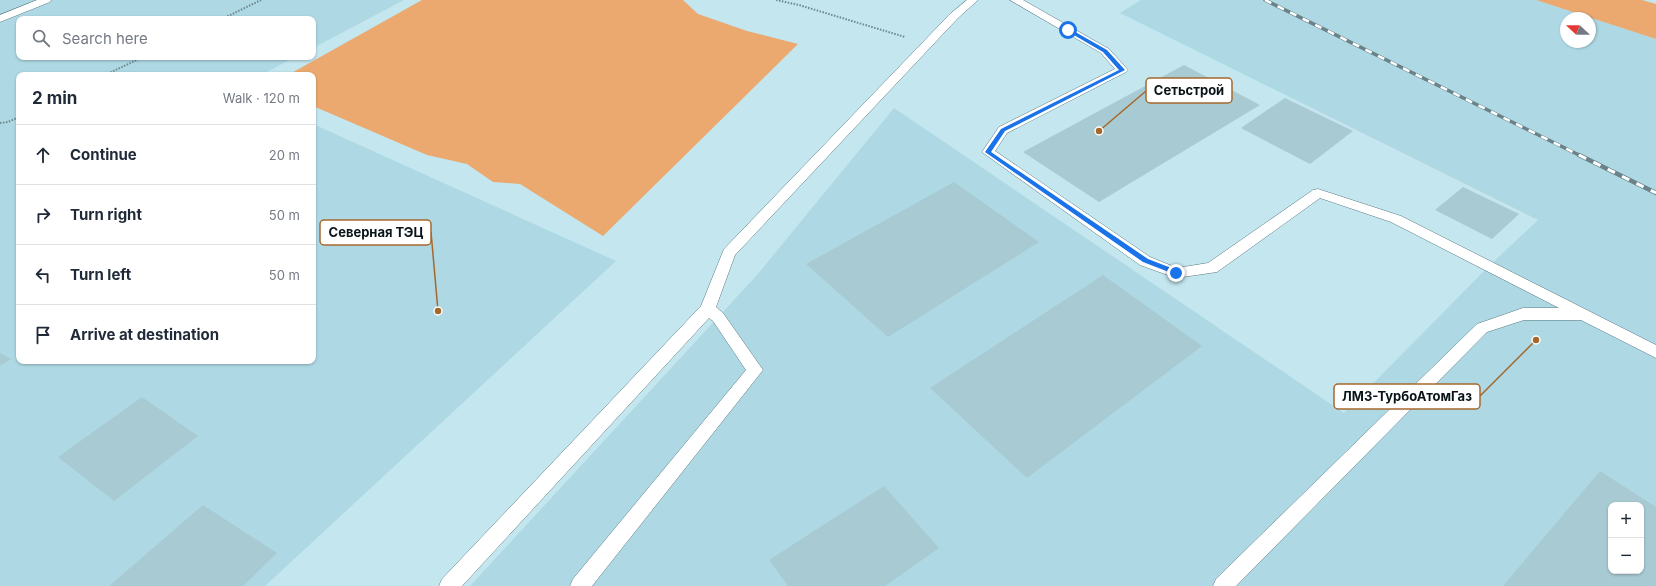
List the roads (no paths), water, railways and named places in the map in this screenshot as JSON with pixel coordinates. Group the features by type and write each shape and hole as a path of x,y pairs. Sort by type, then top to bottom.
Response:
{"lane":[{"path":"0,19 46,0"},
{"path":"449,586 708,309 729,252 954,16 973,0"},
{"path":"1015,0 1105,51 1122,70 1003,130 988,152 1145,261 1176,273 1212,268 1318,194 1396,219 1656,352"},
{"path":"580,586 755,370 718,317 708,309"},
{"path":"1223,586 1482,328 1523,314 1583,314"}],"railway":[{"path":"1265,0 1581,156"},
{"path":"1579,155 1656,193"}],"place":[{"name":"Сетьстрой","path":"1099,131"},
{"name":"Северная ТЭЦ","path":"438,311"},
{"name":"ЛМЗ-ТурбоАтомГаз","path":"1536,340"}]}
